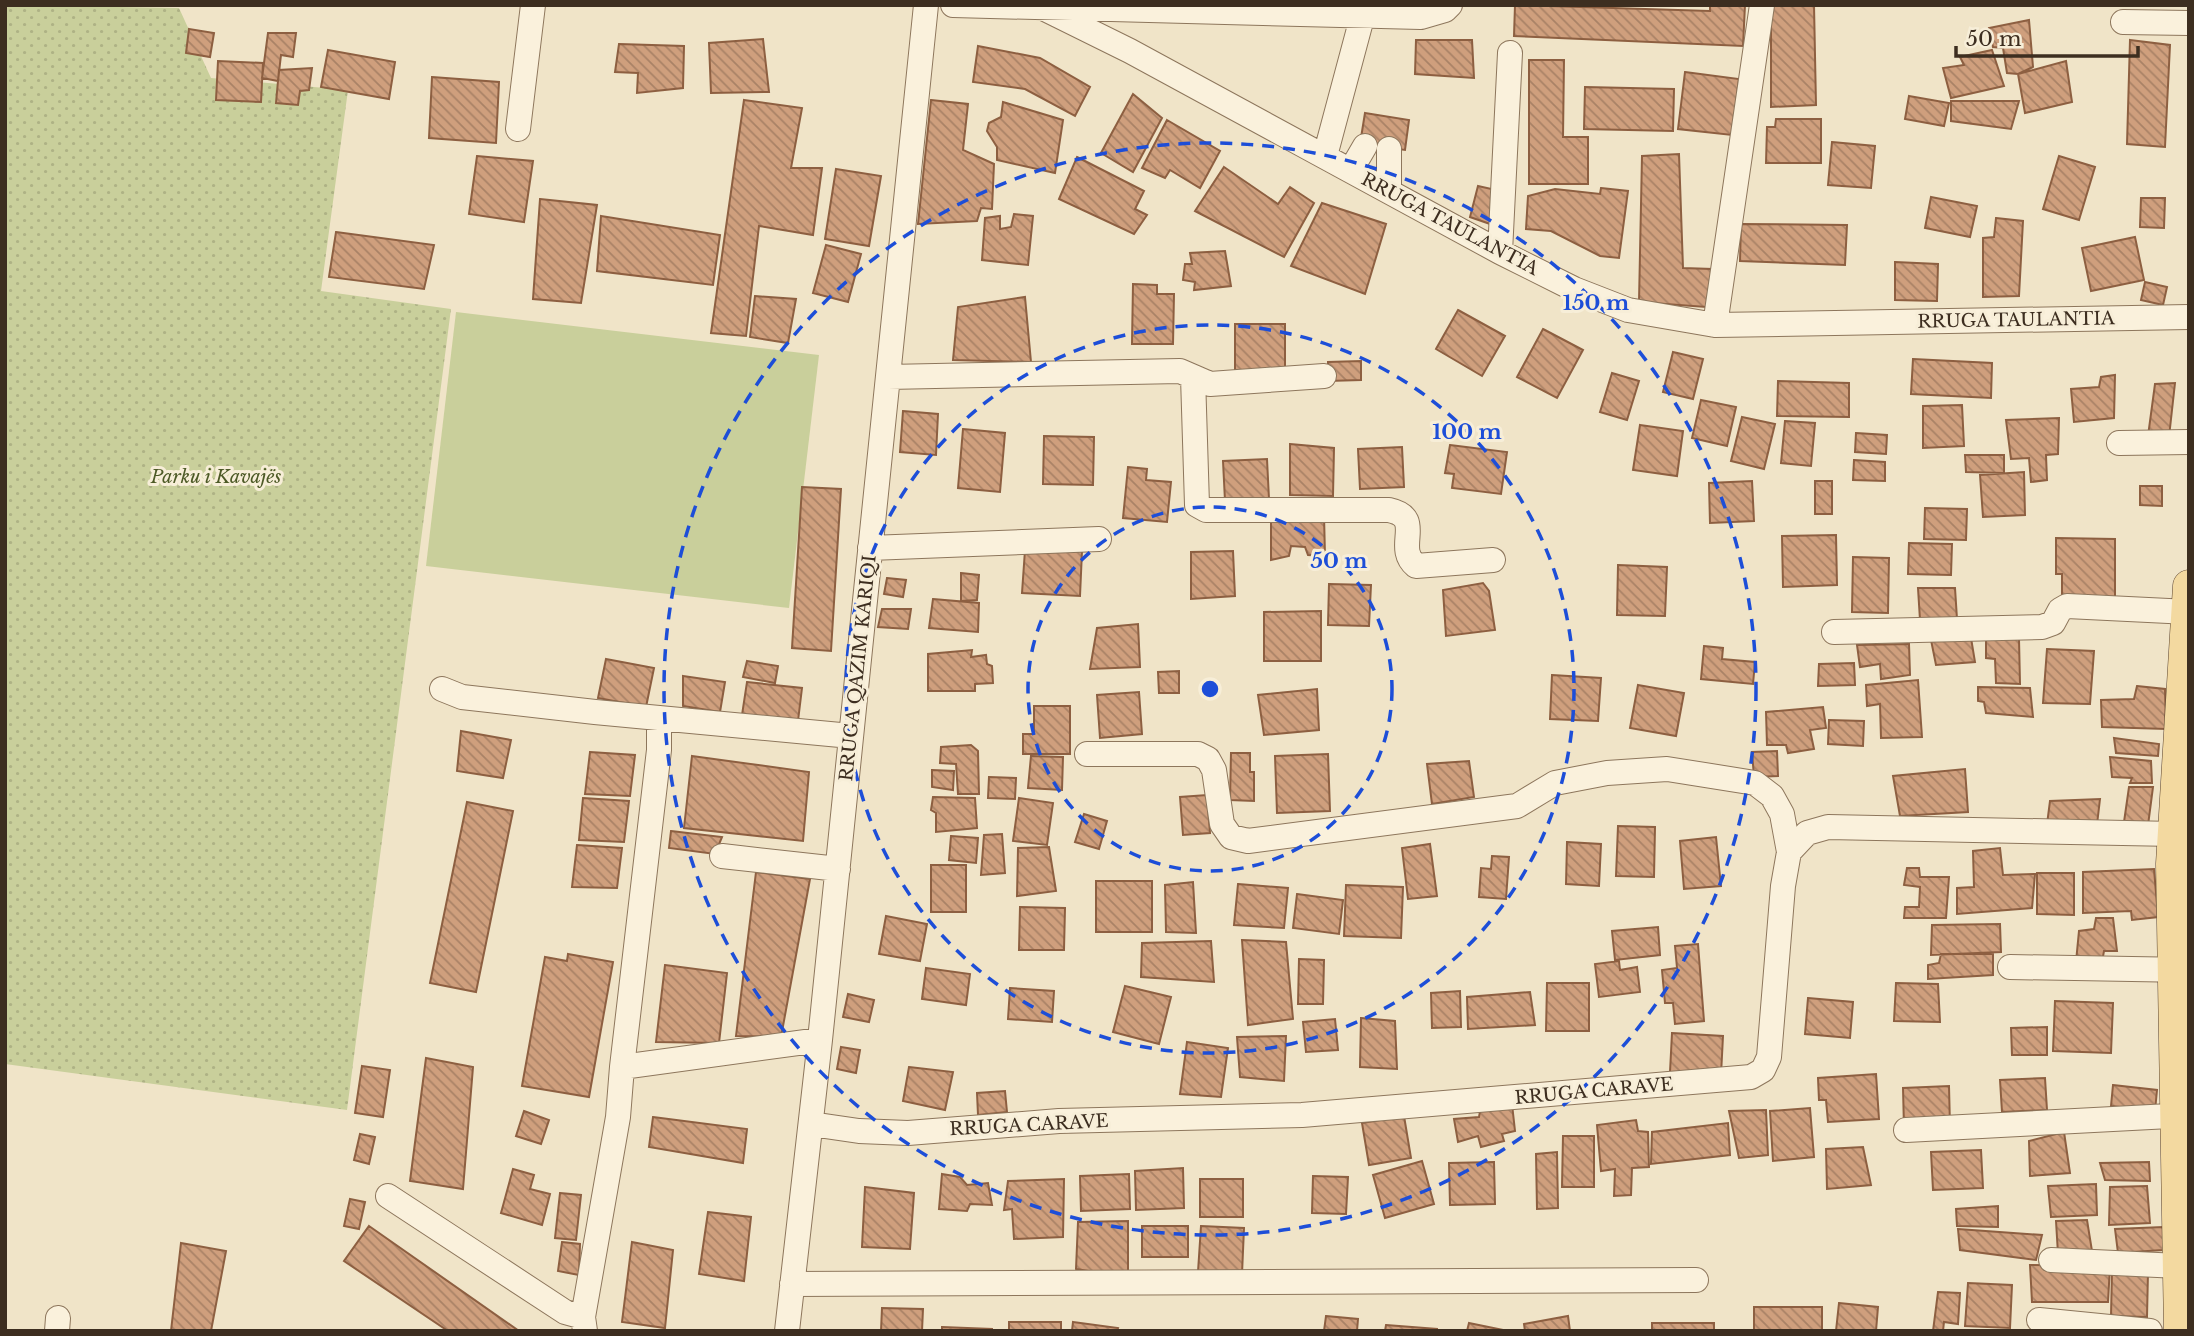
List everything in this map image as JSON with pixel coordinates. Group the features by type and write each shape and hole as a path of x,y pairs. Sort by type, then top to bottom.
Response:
{"main road":[{"path":"2180,1331 2183,1114 2181,892 2174,834 2183,790 2188,603"}],"street":[{"path":"518,129 533,5"},
{"name":"RRUGA QAZIM KARIQI","path":"787,1331 838,869 926,5"},
{"name":"RRUGA TAULANTIA","path":"953,5 1040,6 1130,51 1500,252 1574,289 1628,310 1715,325 2189,317"},
{"path":"1040,6 1421,17 1445,10 1450,5"},
{"path":"1715,325 1762,5"},
{"path":"1325,156 1363,14"},
{"path":"2123,22 2189,23"},
{"path":"1500,252 1510,53"},
{"path":"1351,170 1377,148 1389,191"},
{"path":"888,377 1180,371 1210,384 1324,376"},
{"path":"1193,377 1197,505 1206,510 1400,512 1408,528 1408,559 1416,566 1493,560"},
{"path":"2119,443 2189,442"},
{"path":"870,548 1099,539"},
{"path":"1833,632 2042,627 2053,623 2060,610 2067,606 2188,603"},
{"path":"442,689 461,697 851,736"},
{"path":"388,1196 584,1324 618,1117 659,750 659,718"},
{"name":"RRUGA CARAVE","path":"811,1124 859,1131 908,1133 1059,1121 1303,1115 1751,1077 1763,1070 1769,1057 1788,852 1782,814 1772,796 1755,783 1667,769 1606,773 1555,783 1517,806 1248,841 1231,837 1222,824 1214,769 1208,759 1198,754 1087,754"},
{"path":"1788,852 1807,833 1828,827 2174,834"},
{"path":"722,856 838,869"},
{"path":"2010,967 2181,970"},
{"path":"622,1068 820,1040"},
{"path":"1906,1130 2183,1114"},
{"path":"2051,1260 2179,1266"},
{"path":"792,1284 1696,1280"},
{"path":"2039,1320 2150,1331"}],"green space":[{"name":"Parku i Kavajës","path":"5,5 179,8 211,78 348,90 321,291 451,309 347,1110 5,1064"},
{"path":"456,312 819,355 789,608 426,566"}],"building":[{"path":"1515,5 1710,11 1710,5 1745,5 1743,46 1514,36"},
{"path":"1771,5 1814,5 1816,105 1771,107"},
{"path":"2029,20 2033,67 2018,74 2007,73 2003,48 1993,47 1989,28"},
{"path":"189,29 214,33 210,57 186,53"},
{"path":"268,33 296,33 293,57 281,55 278,81 262,78"},
{"path":"763,39 769,92 711,93 709,43"},
{"path":"1416,40 1472,40 1474,78 1415,74"},
{"path":"2130,40 2170,45 2165,147 2127,144"},
{"path":"619,44 684,46 683,88 637,93 638,73 615,72"},
{"path":"978,46 1040,58 1090,87 1075,116 1025,89 973,82"},
{"path":"328,50 395,62 389,99 321,87"},
{"path":"1992,50 2004,86 1951,98 1943,68 1964,65 1960,57"},
{"path":"1529,60 1564,60 1563,137 1588,137 1588,184 1529,184"},
{"path":"218,61 263,63 261,102 216,100"},
{"path":"2066,61 2072,102 2025,113 2018,74"},
{"path":"312,68 309,90 300,91 298,105 276,103 279,70"},
{"path":"1685,72 1739,79 1732,135 1678,129"},
{"path":"432,77 499,82 496,143 429,138"},
{"path":"1585,87 1674,89 1673,131 1584,129"},
{"path":"1133,94 1162,118 1133,172 1101,153"},
{"path":"1909,96 1949,103 1944,126 1905,119"},
{"path":"744,100 802,108 791,168 822,168 813,235 759,226 746,336 711,333"},
{"path":"931,100 968,104 963,150 994,164 992,209 981,208 977,221 918,224"},
{"path":"1951,101 2019,101 2011,129 1951,121"},
{"path":"1003,102 1063,120 1055,173 997,160 997,147 987,131 989,123 1001,117"},
{"path":"1365,113 1409,120 1405,150 1360,144"},
{"path":"1776,119 1821,119 1821,163 1766,163 1767,127 1775,127"},
{"path":"1167,120 1220,151 1200,188 1170,170 1165,178 1142,168"},
{"path":"1832,142 1875,146 1871,188 1828,185"},
{"path":"1679,154 1683,268 1712,269 1706,307 1639,302 1642,156"},
{"path":"477,156 533,161 524,222 469,214"},
{"path":"2059,156 2095,167 2079,220 2043,209"},
{"path":"1077,157 1144,191 1135,209 1147,215 1134,234 1059,199"},
{"path":"1224,167 1278,204 1290,187 1314,203 1284,257 1195,211"},
{"path":"836,169 881,176 869,246 825,239"},
{"path":"1478,186 1496,190 1496,226 1470,217"},
{"path":"1601,188 1628,191 1619,258 1600,256 1551,231 1526,229 1528,196 1555,189 1600,194"},
{"path":"1931,197 1977,206 1970,237 1925,228"},
{"path":"2141,198 2165,198 2164,228 2140,227"},
{"path":"540,199 597,205 581,303 533,299"},
{"path":"1322,203 1386,224 1365,294 1291,266"},
{"path":"1014,214 1033,216 1028,265 982,260 985,218 1000,216 1000,229 1011,227"},
{"path":"601,216 720,235 713,285 597,271"},
{"path":"1996,218 2023,221 2019,296 1983,297 1983,238 1994,237"},
{"path":"1741,224 1847,225 1845,265 1740,261"},
{"path":"336,232 434,245 424,289 329,277"},
{"path":"2135,237 2144,280 2091,291 2082,248"},
{"path":"826,245 861,254 848,302 813,293"},
{"path":"1225,251 1231,286 1194,290 1195,282 1183,280 1185,264 1192,264 1190,253"},
{"path":"1895,262 1938,264 1937,301 1895,300"},
{"path":"2145,282 2167,287 2163,305 2141,300"},
{"path":"1133,284 1157,285 1157,294 1174,294 1173,344 1132,344"},
{"path":"755,296 796,299 788,343 750,337"},
{"path":"1025,297 1031,362 953,360 958,307"},
{"path":"1458,310 1505,336 1482,376 1436,349"},
{"path":"1235,324 1285,324 1285,370 1235,370"},
{"path":"1543,329 1583,350 1557,398 1517,377"},
{"path":"1673,352 1703,359 1693,399 1663,392"},
{"path":"1913,359 1992,363 1991,398 1911,394"},
{"path":"1361,361 1361,380 1328,381 1328,362"},
{"path":"1612,373 1639,381 1627,420 1600,412"},
{"path":"2115,375 2114,418 2074,422 2071,389 2099,387 2101,377"},
{"path":"1778,381 1849,383 1849,417 1777,416"},
{"path":"2175,383 2169,437 2148,436 2155,384"},
{"path":"1701,400 1736,407 1727,446 1692,438"},
{"path":"1962,405 1964,446 1923,448 1923,406"},
{"path":"903,411 938,414 936,455 900,452"},
{"path":"1742,417 1775,424 1764,469 1731,461"},
{"path":"2059,418 2058,454 2046,455 2047,480 2031,482 2029,458 2011,459 2006,420"},
{"path":"1785,421 1815,423 1811,466 1781,463"},
{"path":"1640,425 1683,431 1677,476 1633,470"},
{"path":"963,429 1005,433 1000,492 958,488"},
{"path":"1856,433 1887,435 1886,454 1855,452"},
{"path":"1044,436 1094,437 1093,485 1043,484"},
{"path":"1290,444 1334,448 1333,496 1290,495"},
{"path":"1450,445 1507,452 1501,494 1452,488 1454,474 1445,473"},
{"path":"1402,447 1404,487 1360,489 1358,449"},
{"path":"1965,455 2004,455 2004,473 1966,472"},
{"path":"1267,459 1269,499 1225,501 1223,461"},
{"path":"1854,460 1885,462 1885,481 1853,480"},
{"path":"1128,467 1147,469 1146,480 1171,482 1167,522 1123,518"},
{"path":"2024,472 2025,515 1983,517 1980,475"},
{"path":"1752,481 1754,521 1710,523 1709,483"},
{"path":"1815,481 1832,481 1832,514 1815,514"},
{"path":"2140,486 2162,486 2162,506 2140,505"},
{"path":"802,487 841,489 831,651 792,648"},
{"path":"1925,508 1967,509 1966,540 1924,539"},
{"path":"1271,513 1324,515 1325,556 1308,555 1305,547 1291,546 1289,556 1271,560"},
{"path":"1836,535 1837,585 1783,587 1782,536"},
{"path":"2056,538 2115,539 2115,601 2062,601 2062,574 2056,574"},
{"path":"1909,543 1952,544 1951,575 1908,574"},
{"path":"1025,550 1082,551 1080,596 1022,593"},
{"path":"1233,551 1235,596 1191,599 1191,552"},
{"path":"1853,557 1889,558 1888,613 1852,612"},
{"path":"1618,565 1667,567 1665,616 1617,615"},
{"path":"961,573 979,575 977,600 961,601"},
{"path":"887,578 906,580 903,597 884,594"},
{"path":"1483,583 1489,591 1495,630 1446,636 1443,590"},
{"path":"1329,584 1371,585 1369,626 1328,625"},
{"path":"1918,588 1955,588 1957,619 1920,620"},
{"path":"933,599 979,603 978,632 929,628"},
{"path":"882,609 911,609 908,629 878,627"},
{"path":"1321,611 1321,661 1264,661 1264,612"},
{"path":"1138,624 1140,667 1090,669 1097,628"},
{"path":"1971,638 1975,662 1936,665 1931,640"},
{"path":"1986,638 2019,639 2020,684 1996,683 1995,659 1986,658"},
{"path":"1909,644 1910,675 1881,679 1880,664 1860,667 1857,645"},
{"path":"1704,646 1723,648 1722,659 1755,662 1753,684 1701,679"},
{"path":"2047,649 2094,651 2090,704 2043,703"},
{"path":"972,650 971,657 986,655 987,664 992,666 993,683 975,684 975,691 928,691 928,654"},
{"path":"606,659 654,668 646,707 598,698"},
{"path":"747,661 778,666 775,683 743,677"},
{"path":"1854,663 1855,685 1818,686 1819,664"},
{"path":"1179,671 1179,693 1159,693 1158,672"},
{"path":"1552,675 1601,678 1598,721 1550,719"},
{"path":"683,676 725,682 720,712 683,706"},
{"path":"1918,680 1922,737 1881,738 1880,704 1867,706 1866,685"},
{"path":"747,682 802,688 798,721 742,715"},
{"path":"1638,685 1684,693 1676,736 1630,728"},
{"path":"2137,686 2165,689 2166,729 2102,727 2101,700 2134,699"},
{"path":"1978,687 2030,688 2033,717 1986,713 1984,702 1978,701"},
{"path":"1317,689 1319,730 1264,735 1258,695"},
{"path":"1139,692 1142,734 1100,738 1097,695"},
{"path":"1034,706 1070,706 1070,754 1023,754 1023,734 1034,734"},
{"path":"1823,707 1826,728 1810,730 1814,749 1788,753 1786,745 1767,745 1766,712"},
{"path":"1829,720 1864,721 1863,746 1828,744"},
{"path":"461,731 511,740 503,778 457,771"},
{"path":"2114,738 2159,744 2158,756 2116,753"},
{"path":"971,745 978,751 979,794 958,794 956,764 940,763 941,747"},
{"path":"1777,751 1778,776 1754,777 1752,752"},
{"path":"590,752 635,755 630,796 585,794"},
{"path":"1231,753 1250,753 1250,772 1254,772 1254,801 1230,800"},
{"path":"1328,754 1330,811 1277,813 1275,756"},
{"path":"692,756 809,772 803,841 684,828"},
{"path":"1031,756 1063,757 1062,790 1028,788"},
{"path":"2110,757 2151,761 2152,783 2130,783 2132,778 2112,777"},
{"path":"1469,761 1474,797 1432,804 1427,764"},
{"path":"1965,769 1968,812 1900,816 1893,776"},
{"path":"932,770 954,771 953,790 932,787"},
{"path":"989,777 1016,778 1015,799 988,798"},
{"path":"2129,787 2153,787 2147,833 2123,829"},
{"path":"1207,795 1210,833 1183,835 1180,797"},
{"path":"933,797 975,798 977,828 936,832 936,813 931,810"},
{"path":"583,798 629,801 624,842 579,840"},
{"path":"1019,798 1053,803 1047,845 1013,841"},
{"path":"2100,799 2096,833 2046,832 2050,801"},
{"path":"467,802 513,811 476,992 430,983"},
{"path":"1084,814 1107,821 1099,849 1075,842"},
{"path":"1618,826 1655,827 1654,877 1616,876"},
{"path":"671,831 722,837 715,854 669,848"},
{"path":"1002,834 1005,873 981,875 984,835"},
{"path":"951,836 978,838 976,863 949,860"},
{"path":"1716,837 1721,886 1684,889 1680,841"},
{"path":"1567,842 1601,844 1599,886 1566,884"},
{"path":"1430,844 1437,896 1408,899 1402,848"},
{"path":"577,845 622,848 617,888 572,887"},
{"path":"1049,847 1056,891 1017,896 1018,848"},
{"path":"2000,848 2003,875 2035,874 2032,908 1957,914 1957,888 1974,887 1973,851"},
{"path":"1492,856 1509,857 1506,899 1479,897 1481,868 1491,869"},
{"path":"931,865 966,865 966,912 931,912"},
{"path":"1907,868 1919,868 1920,877 1949,877 1946,918 1904,918 1905,907 1919,907 1920,887 1904,885"},
{"path":"2154,869 2158,917 2132,920 2131,911 2083,913 2083,872"},
{"path":"756,872 810,879 781,1037 736,1036"},
{"path":"2037,873 2074,873 2074,915 2037,914"},
{"path":"1096,881 1152,881 1152,932 1096,932"},
{"path":"1193,882 1196,933 1166,932 1165,885"},
{"path":"1238,884 1288,888 1284,928 1234,925"},
{"path":"1346,885 1403,887 1401,938 1344,936"},
{"path":"1297,894 1343,900 1339,934 1293,928"},
{"path":"1020,907 1065,908 1064,950 1019,950"},
{"path":"886,916 927,924 920,961 879,954"},
{"path":"2096,918 2113,918 2117,951 2104,951 2102,962 2076,962 2079,931 2094,929"},
{"path":"2000,924 2001,952 1931,955 1932,925"},
{"path":"1658,927 1660,955 1615,960 1612,931"},
{"path":"1242,940 1286,942 1293,1019 1248,1025"},
{"path":"1211,941 1214,982 1141,977 1142,943"},
{"path":"1698,944 1704,1021 1675,1024 1673,1003 1665,1003 1662,970 1677,968 1675,946"},
{"path":"568,954 613,962 589,1097 522,1086 545,957 567,961"},
{"path":"1941,954 1993,954 1993,975 1928,979 1928,965 1939,963"},
{"path":"1299,959 1324,960 1323,1004 1298,1004"},
{"path":"1619,961 1620,970 1637,967 1640,992 1599,997 1595,964"},
{"path":"665,965 727,973 719,1043 656,1042"},
{"path":"926,968 970,974 966,1005 922,999"},
{"path":"1547,983 1589,983 1589,1031 1546,1031"},
{"path":"1896,983 1938,984 1940,1022 1894,1021"},
{"path":"1125,986 1171,997 1159,1044 1113,1032"},
{"path":"1010,988 1054,991 1052,1022 1008,1019"},
{"path":"1460,991 1461,1027 1432,1028 1431,993"},
{"path":"1530,992 1535,1025 1468,1029 1467,997"},
{"path":"848,994 874,1000 869,1022 843,1017"},
{"path":"1808,998 1853,1002 1850,1038 1805,1034"},
{"path":"2055,1001 2113,1003 2111,1053 2053,1051"},
{"path":"1361,1018 1395,1021 1397,1069 1360,1067"},
{"path":"1335,1019 1338,1050 1306,1052 1303,1022"},
{"path":"2047,1027 2047,1055 2012,1055 2011,1028"},
{"path":"1672,1033 1723,1036 1721,1075 1670,1072"},
{"path":"1286,1036 1284,1081 1240,1077 1237,1037"},
{"path":"1187,1042 1228,1048 1221,1097 1180,1094"},
{"path":"841,1047 860,1050 856,1073 837,1069"},
{"path":"426,1058 473,1067 463,1189 410,1181"},
{"path":"362,1066 390,1070 383,1117 355,1113"},
{"path":"909,1067 953,1072 945,1110 903,1101"},
{"path":"1876,1074 1879,1119 1828,1122 1826,1100 1819,1100 1818,1078"},
{"path":"2045,1078 2047,1110 2002,1112 2000,1080"},
{"path":"2113,1085 2157,1090 2155,1111 2111,1106"},
{"path":"1949,1086 1950,1126 1904,1128 1903,1088"},
{"path":"1005,1091 1007,1112 978,1115 977,1093"},
{"path":"1512,1104 1515,1131 1502,1134 1504,1141 1481,1147 1478,1136 1458,1142 1454,1119 1479,1117 1481,1106"},
{"path":"1810,1108 1814,1157 1773,1161 1770,1111"},
{"path":"1766,1110 1768,1155 1739,1158 1729,1111"},
{"path":"524,1111 549,1120 541,1144 516,1136"},
{"path":"1404,1116 1411,1158 1369,1165 1362,1123"},
{"path":"653,1117 747,1129 743,1163 649,1147"},
{"path":"1636,1120 1638,1131 1648,1132 1649,1167 1632,1168 1631,1195 1614,1196 1615,1169 1601,1171 1597,1125"},
{"path":"1728,1123 1730,1155 1651,1164 1652,1132"},
{"path":"2064,1132 2070,1173 2030,1176 2029,1141"},
{"path":"360,1134 375,1137 369,1164 354,1160"},
{"path":"1563,1136 1594,1136 1594,1187 1562,1187"},
{"path":"1863,1147 1871,1185 1827,1189 1826,1149"},
{"path":"1981,1150 1983,1188 1933,1190 1931,1152"},
{"path":"1557,1152 1558,1208 1537,1209 1536,1154"},
{"path":"1422,1161 1434,1204 1385,1218 1373,1175"},
{"path":"1494,1162 1495,1204 1450,1205 1449,1163"},
{"path":"2149,1162 2150,1181 2105,1180 2100,1163"},
{"path":"1183,1168 1184,1208 1136,1210 1135,1171"},
{"path":"513,1169 534,1175 530,1189 550,1194 542,1225 501,1213"},
{"path":"942,1174 960,1177 967,1185 988,1183 992,1205 970,1204 967,1211 939,1209"},
{"path":"1129,1174 1130,1209 1081,1211 1080,1176"},
{"path":"1313,1176 1348,1177 1346,1214 1312,1213"},
{"path":"1064,1179 1063,1237 1014,1239 1012,1209 1004,1210 1008,1181"},
{"path":"1200,1179 1243,1179 1243,1217 1200,1217"},
{"path":"2096,1184 2097,1215 2051,1217 2048,1186"},
{"path":"2147,1186 2150,1223 2109,1225 2110,1187"},
{"path":"865,1187 914,1193 910,1249 862,1247"},
{"path":"560,1193 581,1195 576,1240 555,1238"},
{"path":"350,1199 365,1202 359,1229 344,1226"},
{"path":"1998,1206 1998,1227 1957,1226 1956,1209"},
{"path":"708,1212 751,1217 744,1281 699,1274"},
{"path":"2087,1220 2092,1251 2058,1254 2056,1221"},
{"path":"1128,1221 1128,1277 1076,1269 1078,1222"},
{"path":"369,1226 519,1331 448,1331 344,1261"},
{"path":"1142,1226 1188,1226 1188,1257 1142,1257"},
{"path":"1201,1226 1244,1228 1242,1274 1198,1272"},
{"path":"2163,1227 2163,1250 2118,1253 2115,1229"},
{"path":"1958,1229 2042,1235 2036,1260 1960,1250"},
{"path":"562,1242 580,1244 579,1275 558,1271"},
{"path":"632,1242 673,1250 665,1328 622,1322"},
{"path":"181,1243 226,1251 211,1331 171,1331"},
{"path":"2030,1265 2110,1266 2108,1302 2032,1302"},
{"path":"2112,1271 2148,1272 2147,1317 2111,1316"},
{"path":"1968,1283 2012,1285 2010,1328 1965,1326"},
{"path":"1938,1292 1960,1293 1958,1324 1944,1322 1943,1331 1933,1331"},
{"path":"1839,1303 1878,1307 1876,1331 1836,1331"},
{"path":"1754,1307 1822,1307 1822,1331 1754,1331"},
{"path":"882,1308 923,1309 922,1331 881,1331"},
{"path":"1326,1316 1358,1319 1357,1331 1324,1331"},
{"path":"1568,1316 1570,1331 1525,1331 1524,1324"},
{"path":"1009,1322 1061,1322 1061,1331 1009,1331"},
{"path":"1073,1322 1118,1328 1117,1331 1072,1331"},
{"path":"1469,1323 1508,1331 1467,1331"},
{"path":"1652,1323 1714,1323 1714,1331 1652,1331"},
{"path":"1386,1325 1437,1329 1437,1331 1385,1331"},
{"path":"942,1327 992,1329 992,1331 942,1331"}]}
